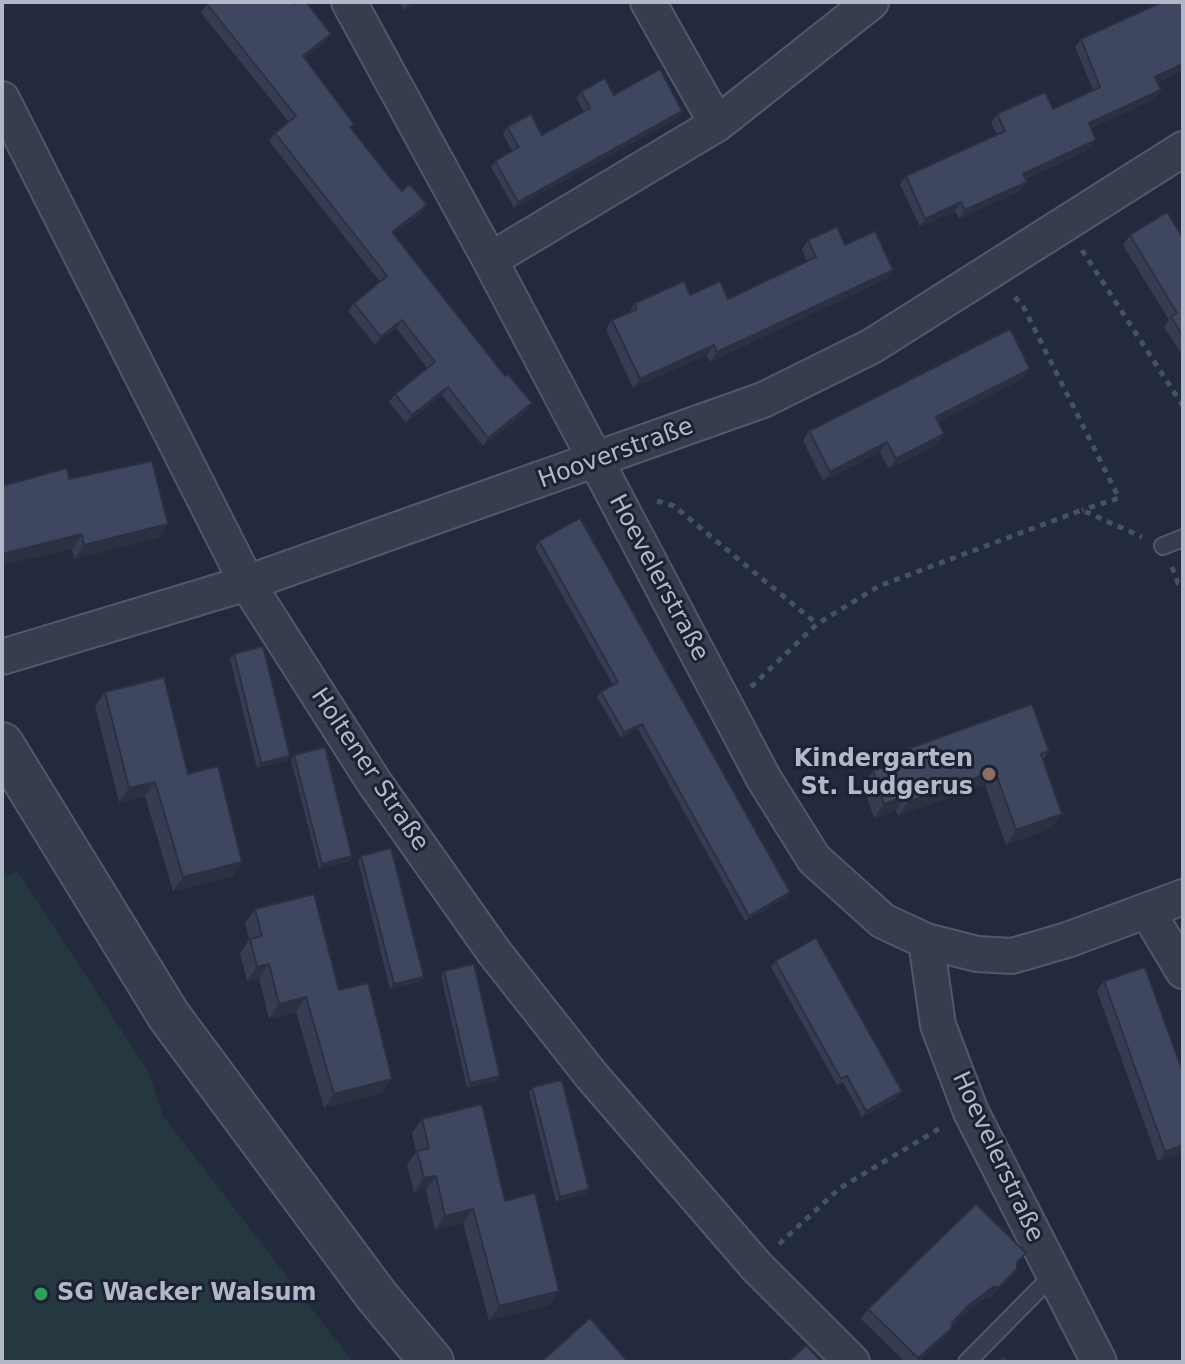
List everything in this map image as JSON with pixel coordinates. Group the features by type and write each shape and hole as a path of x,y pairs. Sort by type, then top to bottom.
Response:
{"street":[{"name":"Hoevelerstraße","path":"349,2 490,260 764,779 814,859 883,921 926,941 977,954 1012,956 1148,912 1183,897"},
{"path":"648,2 717,124"},
{"path":"490,260 717,124 871,2"},
{"name":"Holtener Straße","path":"2,99 247,583 374,782 494,952 667,1167 757,1267 852,1362"},
{"name":"Hooverstraße","path":"2,657 603,475 872,346 1067,226 1183,149"},
{"path":"2,744 169,1016 376,1295 432,1362"},
{"path":"1148,912 1183,971"},
{"name":"Hoevelerstraße","path":"926,941 938,1025 971,1112 1099,1362"}],"lane":[{"path":"1163,546 1183,538"},
{"path":"967,1362 1053,1275"}],"path":[{"path":"1067,226 1183,406"},
{"path":"728,711 817,624 879,586 1119,498 1024,308 994,271"},
{"path":"603,475 674,506 817,624"},
{"path":"1082,510 1163,546"},
{"path":"757,1267 840,1188 916,1140 971,1112"}],"shaded area":[{"path":"18,872 148,1071 163,1116 353,1362 2,1362 2,877"}],"building":[{"path":"306,2 331,34 303,56 354,124 350,127 391,179 402,191 410,184 427,205 392,232 505,376 508,374 532,403 488,438 448,387 412,415 395,394 435,362 402,320 381,337 354,303 387,276 275,133 296,116 207,4"},
{"path":"1162,2 1183,2 1183,64 1155,77 1161,90 1089,123 1096,140 1023,174 1027,182 965,210 961,202 925,219 906,176 1005,131 997,114 1045,92 1053,109 1100,87 1081,39"},
{"path":"660,69 682,111 518,202 495,161 519,147 507,127 531,114 542,135 590,108 581,92 605,78 614,95"},
{"path":"1167,212 1183,238 1183,336 1171,317 1177,313 1130,235"},
{"path":"837,227 845,245 875,231 893,270 717,352 714,345 640,379 612,320 637,309 635,303 684,281 690,295 720,281 728,299 816,257 808,240"},
{"path":"1010,329 1030,369 936,417 944,434 896,459 887,442 830,472 809,431"},
{"path":"152,461 168,524 84,545 82,534 2,554 2,486 67,468 69,479"},
{"path":"580,518 790,892 749,916 642,724 624,732 601,692 618,682 539,541"},
{"path":"263,646 290,756 261,763 234,654"},
{"path":"164,677 188,774 218,766 242,862 183,877 155,782 129,788 105,692"},
{"name":"Kindergarten St. Ludgerus","path":"1032,704 1049,751 1041,754 1062,814 1016,830 995,771 908,802 906,796 884,804 873,771 894,763 891,755"},
{"path":"325,747 352,856 322,864 294,755"},
{"path":"391,848 424,977 394,984 361,856"},
{"path":"314,894 339,990 368,983 392,1079 334,1094 306,997 279,1004 269,964 257,967 250,939 262,936 255,909"},
{"path":"816,938 902,1091 866,1111 847,1076 841,1079 775,961"},
{"path":"474,964 500,1076 470,1083 444,971"},
{"path":"1145,967 1183,1073 1183,1145 1165,1152 1104,981"},
{"path":"562,1080 589,1189 560,1197 532,1087"},
{"path":"482,1104 505,1201 535,1193 559,1291 499,1306 473,1209 445,1216 436,1176 424,1178 417,1151 429,1148 422,1119"},
{"path":"976,1204 1026,1253 1017,1262 1017,1269 999,1287 993,1287 968,1306 952,1323 951,1329 918,1358 868,1309"},
{"path":"590,1318 628,1362 541,1362"},
{"path":"806,1345 822,1362 788,1362"}],"place":[{"name":"Kindergarten St. Ludgerus","path":"989,774"},
{"name":"SG Wacker Walsum","path":"41,1294"}]}
